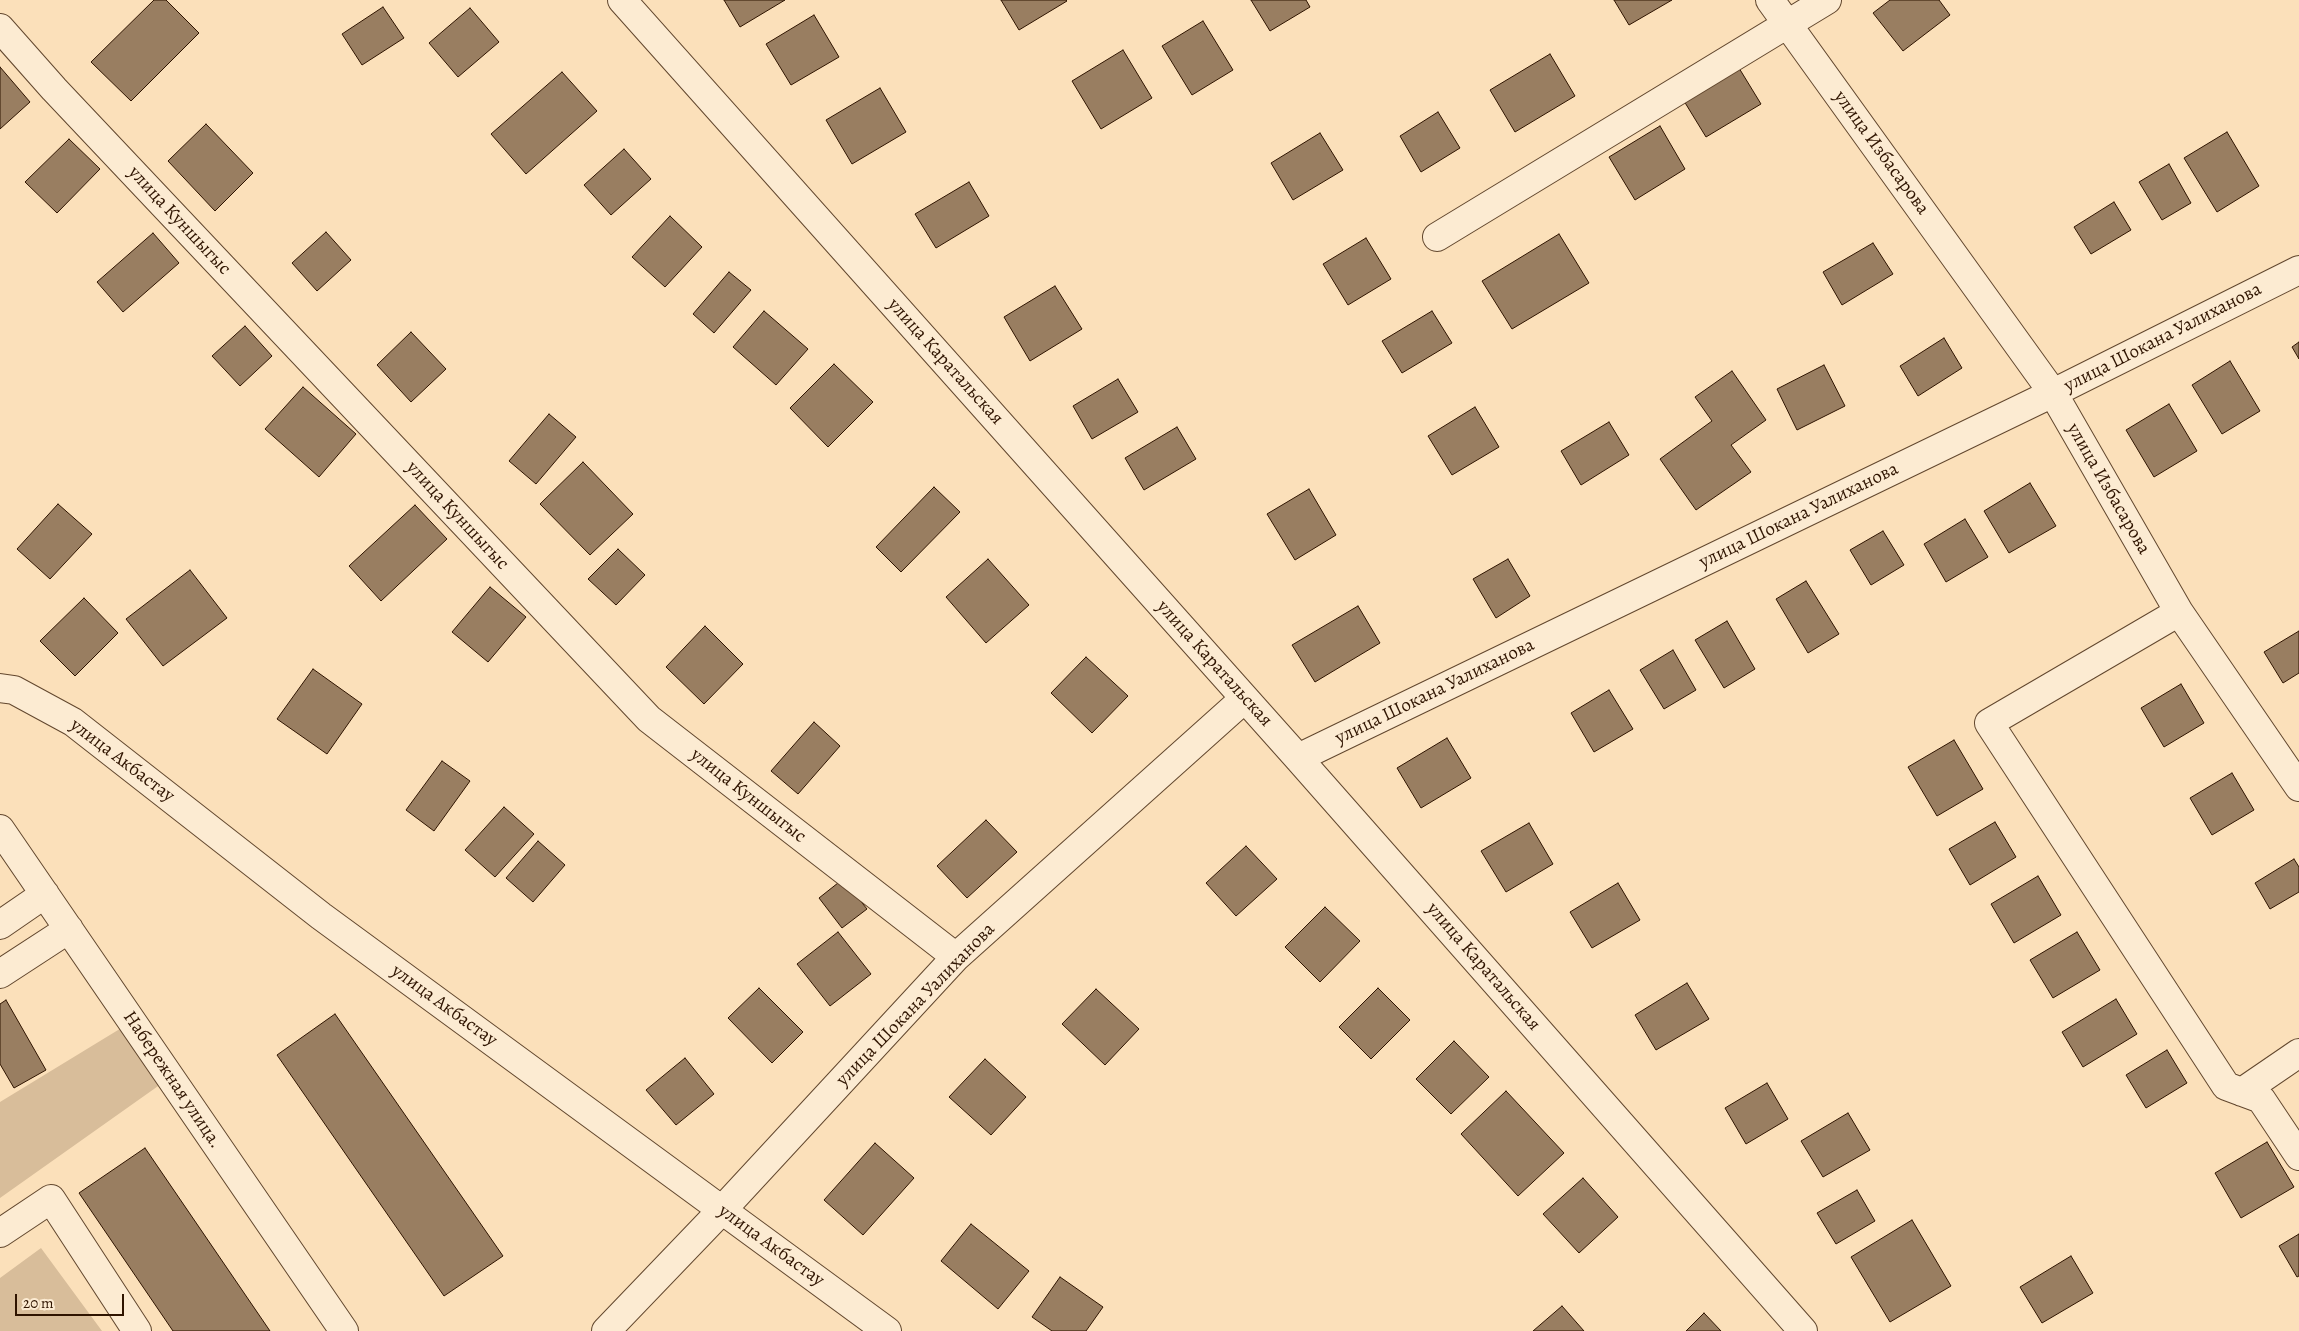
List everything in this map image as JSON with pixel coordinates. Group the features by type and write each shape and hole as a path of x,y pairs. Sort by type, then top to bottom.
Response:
{"street":[{"name":"улица Каратальская","path":"622,0 1298,758 1803,1331"},
{"name":"улица Избасарова","path":"1770,0 2052,393 2179,612 2299,787"},
{"path":"1438,238 1827,0"},
{"name":"улица Куншыгыс","path":"0,28 54,89 649,719 956,957"},
{"name":"улица Шокана Уалиханова","path":"1298,758 2052,393 2299,270"},
{"path":"2179,612 1989,723 2226,1086 2261,1099 2299,1156"},
{"name":"улица Акбастау","path":"0,688 14,690 73,722 321,916 887,1331"},
{"name":"улица Шокана Уалиханова","path":"606,1331 722,1210 956,957 1244,698"},
{"name":"Набережная улица.","path":"0,829 344,1331"},
{"path":"0,925 44,894"},
{"path":"0,974 69,929"},
{"path":"2242,1092 2299,1053"},
{"path":"0,1233 51,1199 137,1331"}],"shaded area":[{"path":"123,1027 161,1084 0,1198 0,1102"},
{"path":"41,1248 102,1331 0,1331 0,1278"}],"building":[{"path":"154,0 166,0 199,33 131,101 91,62"},
{"path":"724,0 785,0 740,27"},
{"path":"1001,0 1066,0 1067,1 1019,30"},
{"path":"1251,0 1306,0 1310,7 1270,31"},
{"path":"1614,0 1672,0 1629,25"},
{"path":"1890,0 1939,0 1950,15 1903,51 1873,13"},
{"path":"383,7 404,38 362,65 342,34"},
{"path":"470,8 499,42 458,77 429,43"},
{"path":"814,15 839,57 791,85 766,44"},
{"path":"1203,21 1233,70 1192,95 1162,46"},
{"path":"1123,50 1152,98 1101,129 1072,81"},
{"path":"1550,54 1575,96 1515,132 1490,90"},
{"path":"0,67 30,102 0,129"},
{"path":"1739,68 1761,104 1706,137 1684,101"},
{"path":"562,72 597,111 526,174 491,134"},
{"path":"880,88 906,132 852,164 826,120"},
{"path":"1438,112 1460,148 1421,172 1400,136"},
{"path":"206,124 253,173 215,211 168,161"},
{"path":"1660,126 1685,169 1635,200 1609,157"},
{"path":"2227,132 2259,186 2217,212 2184,158"},
{"path":"1320,133 1343,170 1293,200 1271,163"},
{"path":"69,139 100,169 57,213 25,182"},
{"path":"624,149 651,179 611,215 584,185"},
{"path":"2169,164 2191,203 2162,220 2139,182"},
{"path":"969,182 989,216 936,248 915,214"},
{"path":"2114,202 2131,230 2091,254 2074,227"},
{"path":"670,216 702,247 665,287 632,257"},
{"path":"326,232 351,260 317,291 292,263"},
{"path":"153,233 179,263 123,312 97,282"},
{"path":"1559,234 1589,283 1512,329 1482,281"},
{"path":"1366,238 1391,279 1348,305 1323,264"},
{"path":"1873,243 1893,274 1842,305 1823,272"},
{"path":"729,272 751,290 714,333 693,314"},
{"path":"1055,286 1082,329 1030,361 1004,317"},
{"path":"764,311 808,349 776,385 733,347"},
{"path":"1432,311 1452,343 1402,373 1382,341"},
{"path":"245,326 272,356 240,386 212,356"},
{"path":"411,332 446,369 411,402 377,365"},
{"path":"1944,338 1962,368 1918,396 1900,366"},
{"path":"2299,342 2299,359 2292,347"},
{"path":"2230,361 2260,411 2222,434 2192,385"},
{"path":"834,364 873,402 828,447 790,408"},
{"path":"1824,365 1845,406 1797,430 1777,389"},
{"path":"1732,371 1766,420 1731,445 1751,472 1696,510 1660,459 1712,421 1695,397"},
{"path":"1118,379 1138,412 1092,439 1073,406"},
{"path":"303,387 356,434 319,477 265,429"},
{"path":"2169,404 2197,451 2154,477 2126,430"},
{"path":"1475,407 1499,447 1452,475 1428,436"},
{"path":"549,414 576,437 536,484 509,461"},
{"path":"1609,422 1629,455 1581,485 1561,451"},
{"path":"1177,427 1196,459 1144,490 1125,458"},
{"path":"583,462 633,514 590,555 540,504"},
{"path":"2030,483 2056,526 2009,553 1984,511"},
{"path":"934,487 960,512 901,572 876,547"},
{"path":"1309,489 1336,535 1295,560 1267,514"},
{"path":"58,504 92,534 50,579 17,549"},
{"path":"415,505 447,539 381,601 349,566"},
{"path":"1965,519 1988,557 1946,582 1924,544"},
{"path":"1883,531 1904,565 1871,585 1850,550"},
{"path":"618,549 645,575 616,605 588,579"},
{"path":"988,559 1029,605 986,643 946,597"},
{"path":"1508,559 1530,596 1496,618 1473,579"},
{"path":"190,570 227,618 163,666 126,619"},
{"path":"1806,581 1839,634 1808,653 1776,599"},
{"path":"490,587 526,617 488,662 452,632"},
{"path":"84,598 118,633 75,676 40,641"},
{"path":"1358,606 1380,643 1315,682 1292,645"},
{"path":"1727,621 1755,669 1724,688 1695,640"},
{"path":"705,626 743,664 704,704 666,667"},
{"path":"2299,631 2299,673 2283,683 2264,652"},
{"path":"1673,650 1696,690 1664,709 1640,670"},
{"path":"1086,657 1128,696 1092,733 1051,693"},
{"path":"313,669 362,704 327,754 277,719"},
{"path":"2181,684 2204,723 2164,747 2141,708"},
{"path":"1609,690 1633,729 1594,752 1571,713"},
{"path":"814,722 840,746 798,794 771,771"},
{"path":"1447,738 1471,778 1421,808 1397,768"},
{"path":"1954,740 1983,789 1937,816 1908,767"},
{"path":"442,761 470,781 434,831 406,810"},
{"path":"2232,773 2254,810 2212,835 2190,798"},
{"path":"504,807 534,834 495,877 465,850"},
{"path":"986,820 1017,852 967,898 937,866"},
{"path":"1995,822 2016,857 1970,885 1949,849"},
{"path":"1529,823 1553,864 1506,892 1481,851"},
{"path":"538,841 565,865 533,902 506,878"},
{"path":"1246,846 1277,879 1236,916 1206,883"},
{"path":"2294,859 2299,867 2299,892 2270,909 2255,883"},
{"path":"2038,876 2061,915 2014,943 1991,904"},
{"path":"843,879 867,909 842,928 819,898"},
{"path":"1618,883 1640,920 1592,948 1570,912"},
{"path":"1325,907 1360,941 1320,982 1285,947"},
{"path":"838,932 871,974 830,1006 797,964"},
{"path":"2077,932 2100,970 2053,998 2030,960"},
{"path":"1687,983 1709,1019 1656,1050 1635,1015"},
{"path":"759,988 803,1032 772,1063 728,1018"},
{"path":"1378,988 1410,1020 1371,1059 1339,1027"},
{"path":"1096,989 1139,1029 1105,1065 1062,1024"},
{"path":"2116,999 2137,1034 2083,1067 2062,1032"},
{"path":"6,1000 46,1070 14,1088 0,1064 0,1004"},
{"path":"335,1014 503,1256 444,1296 277,1055"},
{"path":"1454,1041 1489,1077 1451,1114 1416,1079"},
{"path":"2167,1050 2187,1083 2146,1108 2126,1075"},
{"path":"685,1058 714,1094 676,1125 646,1090"},
{"path":"985,1059 1026,1097 991,1135 949,1097"},
{"path":"1767,1083 1788,1119 1746,1144 1725,1108"},
{"path":"1506,1091 1564,1153 1518,1196 1461,1134"},
{"path":"1848,1113 1870,1150 1823,1177 1801,1141"},
{"path":"2267,1142 2294,1187 2241,1218 2215,1173"},
{"path":"875,1143 914,1178 863,1235 824,1200"},
{"path":"145,1148 270,1331 173,1331 79,1193"},
{"path":"1583,1178 1618,1217 1579,1253 1543,1214"},
{"path":"1857,1190 1875,1221 1836,1244 1817,1213"},
{"path":"1912,1220 1951,1286 1890,1322 1851,1257"},
{"path":"971,1224 1029,1271 998,1309 941,1261"},
{"path":"2299,1234 2299,1276 2297,1277 2279,1246"},
{"path":"2071,1256 2093,1293 2042,1323 2020,1287"},
{"path":"1060,1277 1103,1307 1086,1331 1052,1331 1032,1317"},
{"path":"1562,1306 1584,1331 1533,1331"},
{"path":"1704,1313 1721,1331 1686,1331"}]}
